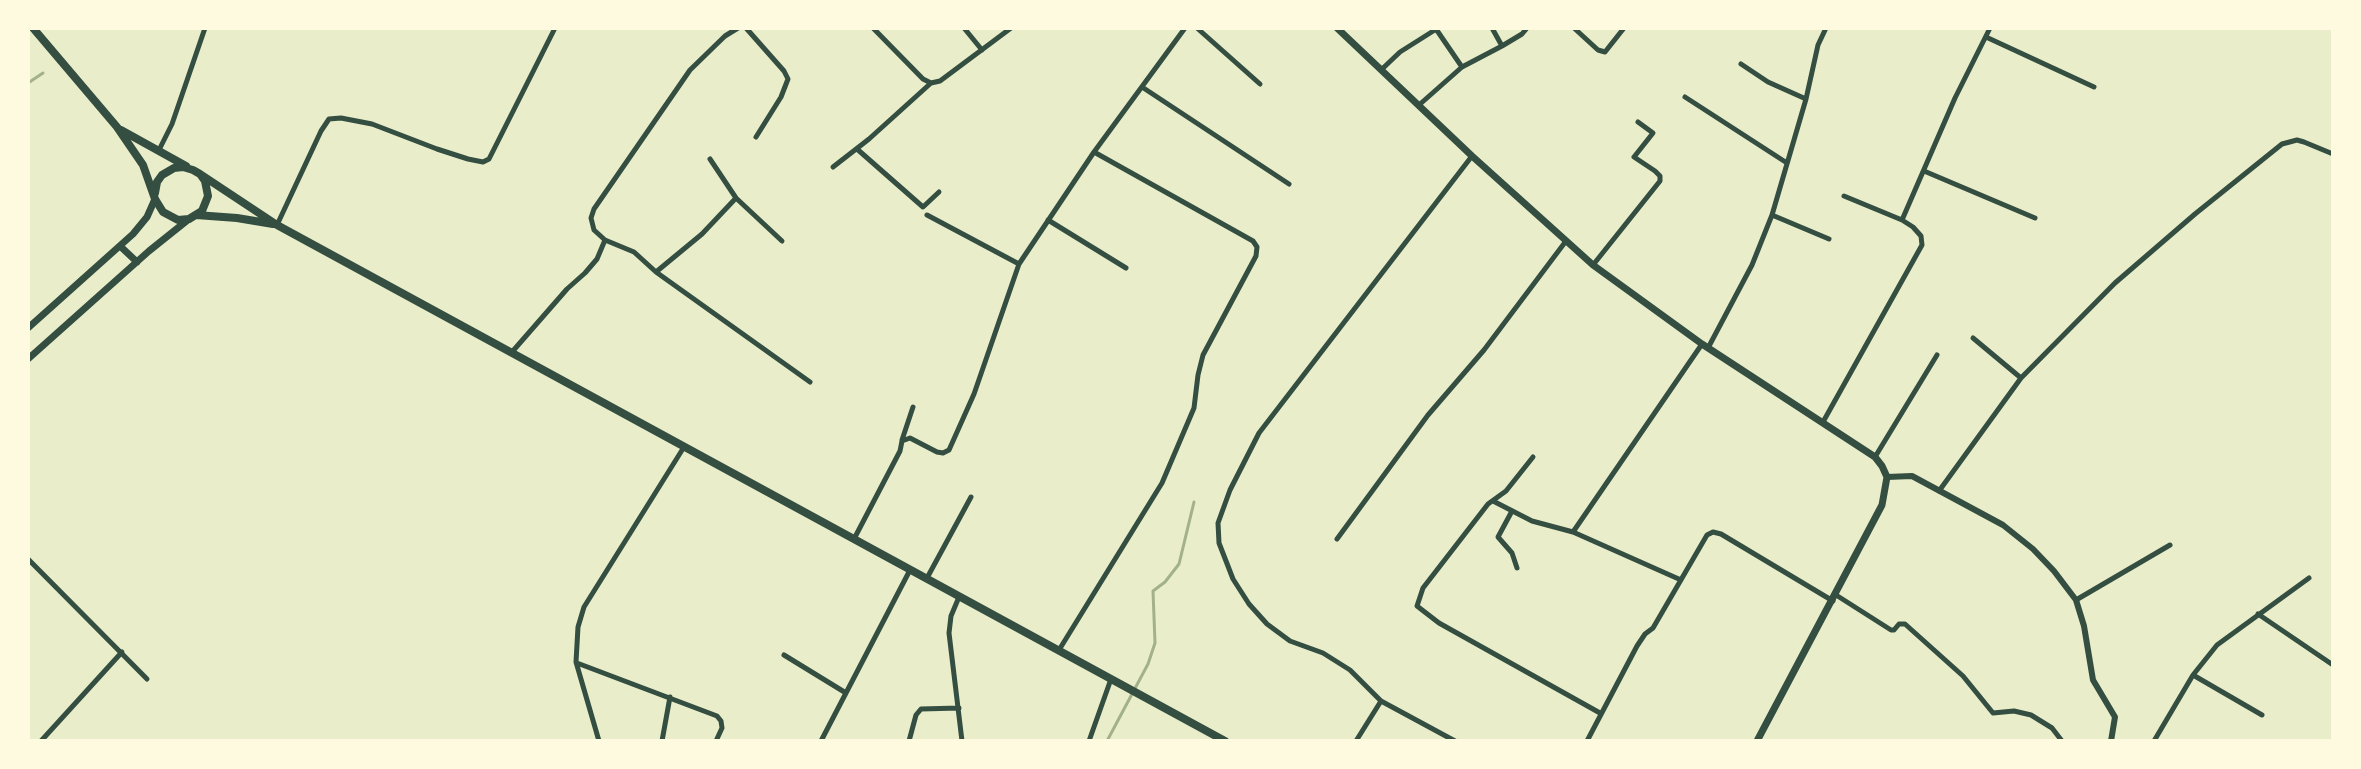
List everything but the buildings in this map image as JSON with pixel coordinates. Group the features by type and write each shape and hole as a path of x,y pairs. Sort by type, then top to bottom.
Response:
{"main road":[{"path":"1337,28 1490,173 1593,265 1705,346 1875,457 1882,466 1887,477 1882,505 1757,741"},
{"path":"38,29 117,127 143,165 163,212 171,217 237,218 277,225"},
{"path":"117,127 197,172 277,225 1225,741"},
{"path":"28,328 120,246 147,217 157,182 168,170 183,167 197,172 205,181 206,205 28,359"},
{"path":"120,246 137,262"}],"street":[{"path":"158,150 172,124 205,28"},
{"path":"277,225 329,119 372,124 468,159 483,162 489,159 555,28"},
{"path":"738,28 725,36 690,70 594,209 591,218 594,230 605,240 634,252 656,272 810,382"},
{"path":"746,28 788,79 781,97 756,137"},
{"path":"873,28 923,79 931,83"},
{"path":"964,28 982,50"},
{"path":"833,167 931,83 940,81 1011,28"},
{"path":"902,441 910,438 937,452 949,450 974,394 1019,264 1094,152 1185,28"},
{"path":"1197,28 1260,84"},
{"path":"1381,70 1400,52 1436,28 1462,67"},
{"path":"1492,28 1502,46"},
{"path":"1419,105 1462,67 1522,34 1527,28"},
{"path":"1574,28 1598,50 1605,52 1624,28"},
{"path":"1573,532 1705,346 1752,265 1772,215 1806,99 1818,45 1826,28"},
{"path":"1902,220 1955,98 1990,28"},
{"path":"1986,37 2094,87"},
{"path":"1741,64 1768,82 1806,99"},
{"path":"1142,87 1289,184"},
{"path":"1685,97 1787,163"},
{"path":"1593,265 1660,181 1655,171 1634,157 1653,133 1638,122"},
{"path":"1939,492 2021,378 2115,283 2214,198 2282,144 2297,140 2333,154"},
{"path":"857,149 923,207 939,192"},
{"path":"1059,650 1162,483 1194,408 1203,355 1256,256 1257,247 1253,241 1094,152"},
{"path":"1455,741 1381,701 1350,670 1323,653 1290,641 1267,624 1233,579 1219,543 1218,523 1230,490 1259,433 1472,156"},
{"path":"710,159 736,198 782,241"},
{"path":"1924,171 2035,218"},
{"path":"1823,422 1922,245 1921,236 1902,220 1844,196"},
{"path":"656,272 702,234 736,198"},
{"path":"927,215 1019,264"},
{"path":"1772,215 1829,239"},
{"path":"1048,220 1126,268"},
{"path":"512,352 597,259 605,240"},
{"path":"1337,539 1428,415 1484,350 1566,241"},
{"path":"1973,338 2021,378"},
{"path":"1875,457 1937,355"},
{"path":"854,539 900,451 913,407"},
{"path":"599,741 576,662 578,627 584,607 685,446"},
{"path":"1533,457 1506,491 1488,504 1423,588 1417,606 1439,623 1600,713"},
{"path":"1887,477 1912,476 2003,525 2054,571 2076,600 2084,626 2093,680 2115,717 2111,741"},
{"path":"927,578 971,497"},
{"path":"1493,501 1532,521 1573,532 1681,580"},
{"path":"1512,511 1498,537 1512,553 1517,568"},
{"path":"1587,741 1637,646 1653,628 1707,535 1713,532 1891,630 1905,624 1963,676 1993,713 2014,711 2031,715 2052,728 2062,741"},
{"path":"2076,600 2170,545"},
{"path":"28,559 147,679"},
{"path":"821,741 910,569"},
{"path":"2154,741 2193,675 2217,645 2309,578"},
{"path":"960,596 951,616 949,633 962,741"},
{"path":"2258,614 2333,665"},
{"path":"41,741 122,652"},
{"path":"784,655 846,693"},
{"path":"576,662 717,716 722,728 716,741"},
{"path":"2193,675 2262,715"},
{"path":"1089,741 1111,678"},
{"path":"662,741 670,697"},
{"path":"1356,741 1381,701"},
{"path":"909,741 916,715 921,709 959,708"}],"waterway":[{"path":"28,83 43,73"},
{"path":"1107,741 1148,664 1155,643 1153,591 1165,582 1179,564 1194,502"}]}
